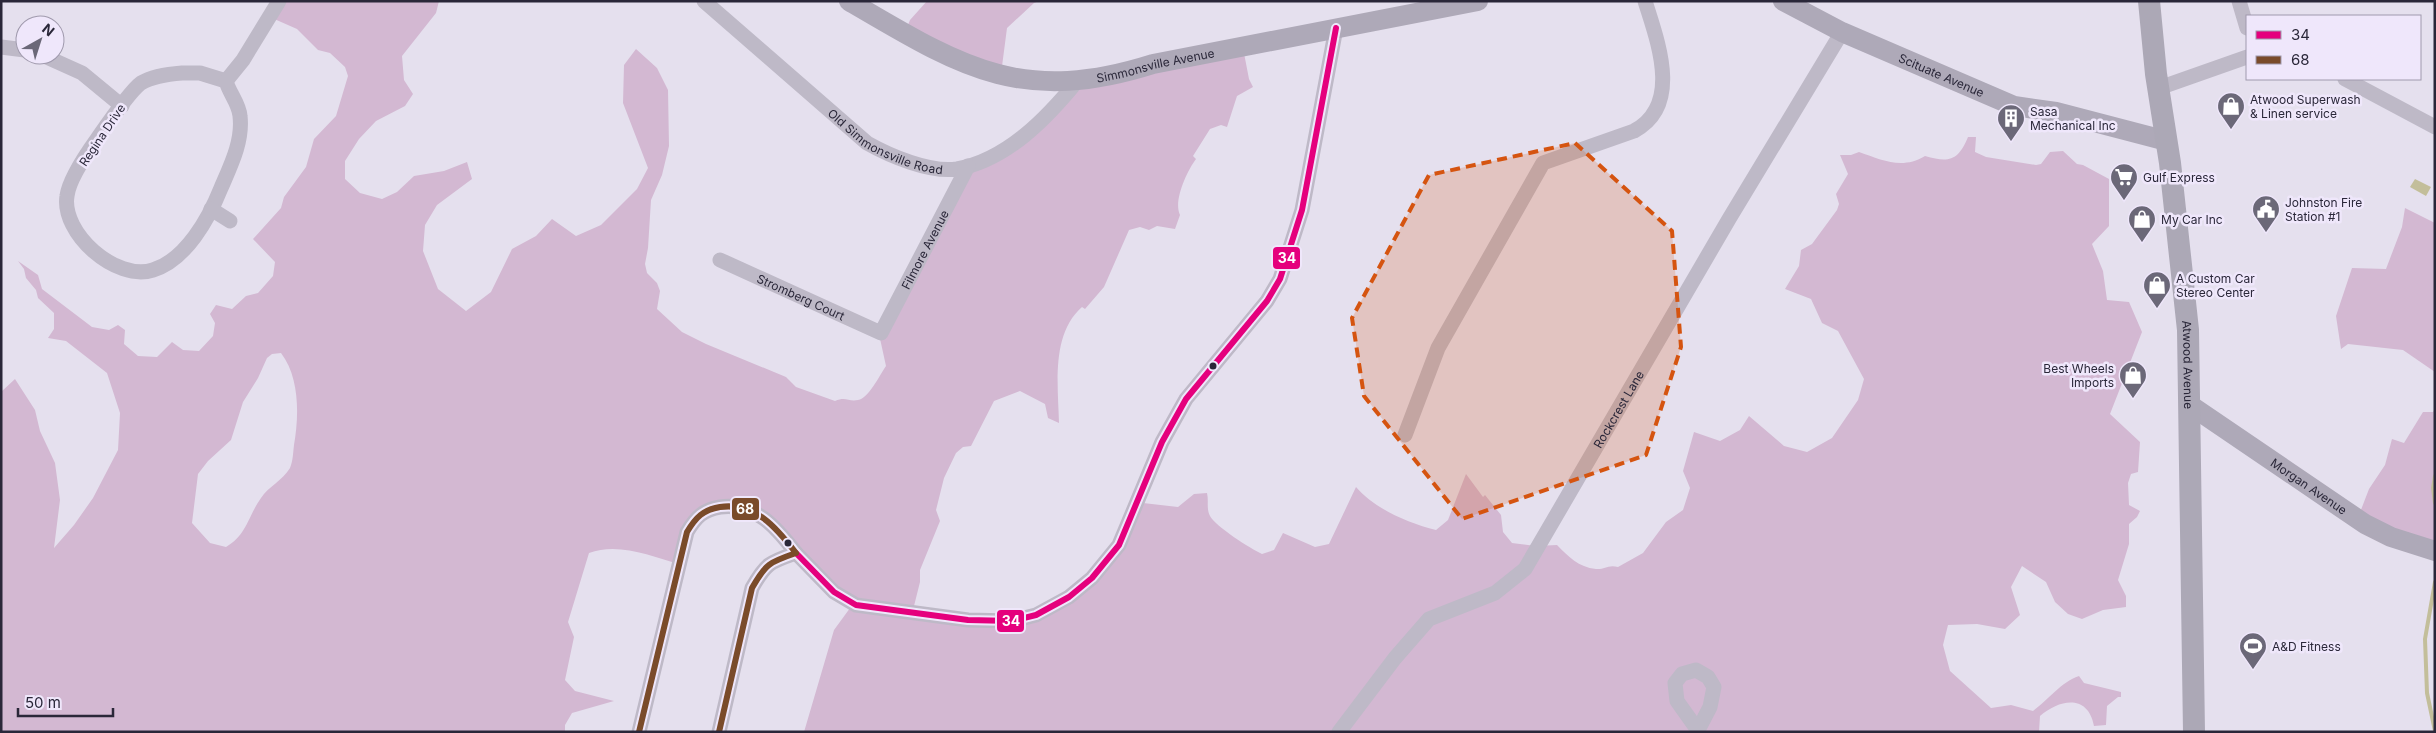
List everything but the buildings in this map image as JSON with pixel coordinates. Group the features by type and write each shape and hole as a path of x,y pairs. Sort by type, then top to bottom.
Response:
{"main road":[{"name":"Atwood Avenue","path":"2149,1 2188,330 2194,732"}],"street":[{"path":"226,81 243,60 279,1"},
{"name":"Old Simmonsville Road","path":"704,1 867,143 887,154 934,168 956,169 990,157 1036,126 1078,80"},
{"name":"Simmonsville Avenue","path":"848,1 931,49 984,72 1030,81 1078,80 1125,73 1152,64 1478,1"},
{"path":"1405,435 1438,348 1543,163 1634,131 1645,123 1654,110 1662,90 1662,64 1645,1"},
{"name":"Scituate Avenue","path":"1783,1 1842,32 2014,106 2056,112 2167,141"},
{"path":"2239,1 2246,25"},
{"path":"639,732 687,532 701,513 707,509 728,506 749,508 770,523 834,592 856,605 968,620 1012,621 1036,615 1069,597 1092,578 1119,544 1162,442 1186,399 1267,301 1280,279 1302,210 1336,28"},
{"name":"Rockcrest Lane","path":"1339,732 1394,658 1429,620 1495,593 1525,569 1729,219 1842,32"},
{"path":"1,47 15,49"},
{"path":"2159,88 2246,57"},
{"path":"64,65 82,73 122,106"},
{"name":"Regina Drive","path":"200,73 226,81 240,113 241,122 234,158 211,209 182,251 168,263 146,272 130,271 112,264 92,249 77,233 71,225 66,210 69,189 88,152 140,84 166,75 200,73"},
{"path":"2347,80 2435,127"},
{"name":"Filmore Avenue","path":"881,333 968,166"},
{"path":"211,209 230,221"},
{"name":"Stromberg Court","path":"720,260 881,333"},
{"name":"Morgan Avenue","path":"2190,405 2365,524 2391,537 2435,551"},
{"path":"718,732 752,588 762,569 767,565 796,553"}],"highlighted area":[{"path":"1575,143 1672,231 1681,347 1646,455 1462,519 1364,396 1352,318 1429,175"}],"shaded area":[{"path":"281,1 439,1 436,13 402,56 404,80 413,94 405,106 376,121 359,139 345,161 345,179 360,193 382,199 397,192 414,176 444,171 467,162 472,179 437,205 425,225 423,251 438,289 466,311 491,292 512,249 536,236 552,219 576,236 601,225 637,189 648,168 623,103 624,65 636,49 657,68 668,90 669,146 662,175 651,200 645,264 647,273 657,283 660,291 657,309 682,332 786,377 796,387 835,401 842,399 858,400 862,398 870,391 886,366 879,334 965,174 991,157 1074,85 1243,48 1249,79 1253,87 1237,96 1227,127 1221,125 1210,129 1193,156 1196,159 1185,178 1180,194 1178,209 1180,215 1175,229 1157,226 1149,230 1140,227 1129,230 1104,287 1085,309 1082,307 1072,318 1065,331 1058,361 1059,423 1048,418 1045,404 1020,391 994,401 971,446 963,447 956,453 944,478 936,510 940,521 920,570 920,582 913,610 1016,620 1081,587 1143,503 1178,507 1194,494 1207,493 1208,510 1213,520 1234,537 1262,554 1274,550 1283,533 1315,547 1329,544 1356,487 1373,502 1393,514 1436,530 1448,520 1466,474 1483,497 1485,495 1501,515 1503,532 1512,543 1536,546 1557,545 1584,566 1599,569 1611,566 1618,567 1643,553 1666,522 1683,510 1690,488 1683,471 1694,432 1720,441 1740,430 1749,416 1784,446 1807,452 1832,438 1858,400 1864,379 1838,331 1822,323 1811,299 1785,289 1799,266 1801,250 1812,244 1837,210 1839,204 1836,194 1848,174 1840,155 1851,155 1859,152 1900,163 1917,160 1925,156 1947,159 1952,158 1960,151 1968,137 1976,137 1975,152 1986,157 2036,165 2041,164 2050,152 2063,151 2077,164 2083,165 2109,179 2109,226 2092,244 2103,271 2107,300 2129,302 2142,332 2110,414 2140,442 2138,472 2131,474 2128,483 2129,505 2140,511 2137,517 2129,524 2129,544 2118,580 2126,596 2126,607 2103,610 2082,619 2068,614 2055,602 2046,582 2022,566 2011,587 2020,615 2005,629 1977,624 1948,625 1943,645 1950,671 1991,708 2011,705 2033,711 2060,687 2079,676 2084,683 2121,692 2121,697 2118,697 2107,706 2106,725 2094,726 2091,716 2080,704 2064,703 2040,716 2039,732 804,732 834,630 853,604 754,510 701,514 679,564 634,551 611,549 589,553 568,622 574,637 565,680 575,691 614,701 572,713 565,725 565,732 1,732 1,392 15,379 35,410 40,431 55,463 60,500 54,548 74,525 93,498 118,450 120,413 107,373 66,341 48,338 54,329 54,313 38,298 36,290 26,278 24,269 18,261 38,275 42,289 92,327 109,330 118,325 125,330 124,344 138,356 157,357 172,342 183,350 199,351 213,336 215,323 210,314 216,305 232,309 246,296 258,293 273,276 275,262 253,239 281,208 284,197 306,167 314,139 336,116 348,76 345,67 330,53 318,50 297,29 272,18","holes":["281,353 295,385 297,410 296,434 290,468 264,494 243,531 233,542 226,547 210,543 192,523 198,474 208,461 231,440 243,402 258,378 267,358 272,354"]},
{"path":"927,1 1039,1 1034,3 1007,28 1001,74 905,32 910,20"},
{"path":"2415,179 2431,187 2426,196 2410,187"},
{"path":"2405,208 2435,223 2435,372 2403,350 2348,344 2341,349 2336,316 2352,268 2386,269 2402,227"},
{"path":"2435,409 2435,550 2359,515 2369,489 2385,465 2392,439 2404,443 2423,412 2433,412"}],"waterway":[{"path":"2435,476 2433,488 2435,503"},
{"path":"2435,582 2425,639 2427,693 2435,731"}],"transit line":[{"name":"34","path":"796,553 834,592 856,605 968,620 1012,621 1036,615 1069,597 1092,578 1119,545 1162,442 1186,399 1267,301 1280,279 1302,210 1336,28"},
{"name":"68","path":"639,732 687,532 704,512 714,508 732,506 744,508 764,518 781,534 796,553 770,564 761,573 752,588 719,732"}],"place":[{"name":"Atwood Superwash & Linen service","path":"2231,130"},
{"name":"Sasa Mechanical Inc","path":"2011,142"},
{"name":"Gulf Express","path":"2124,201"},
{"name":"Johnston Fire Station #1","path":"2266,233"},
{"name":"My Car Inc","path":"2142,243"},
{"name":"A Custom Car Stereo Center","path":"2157,309"},
{"name":"Best Wheels Imports","path":"2133,399"},
{"name":"A&D Fitness","path":"2253,670"}]}
